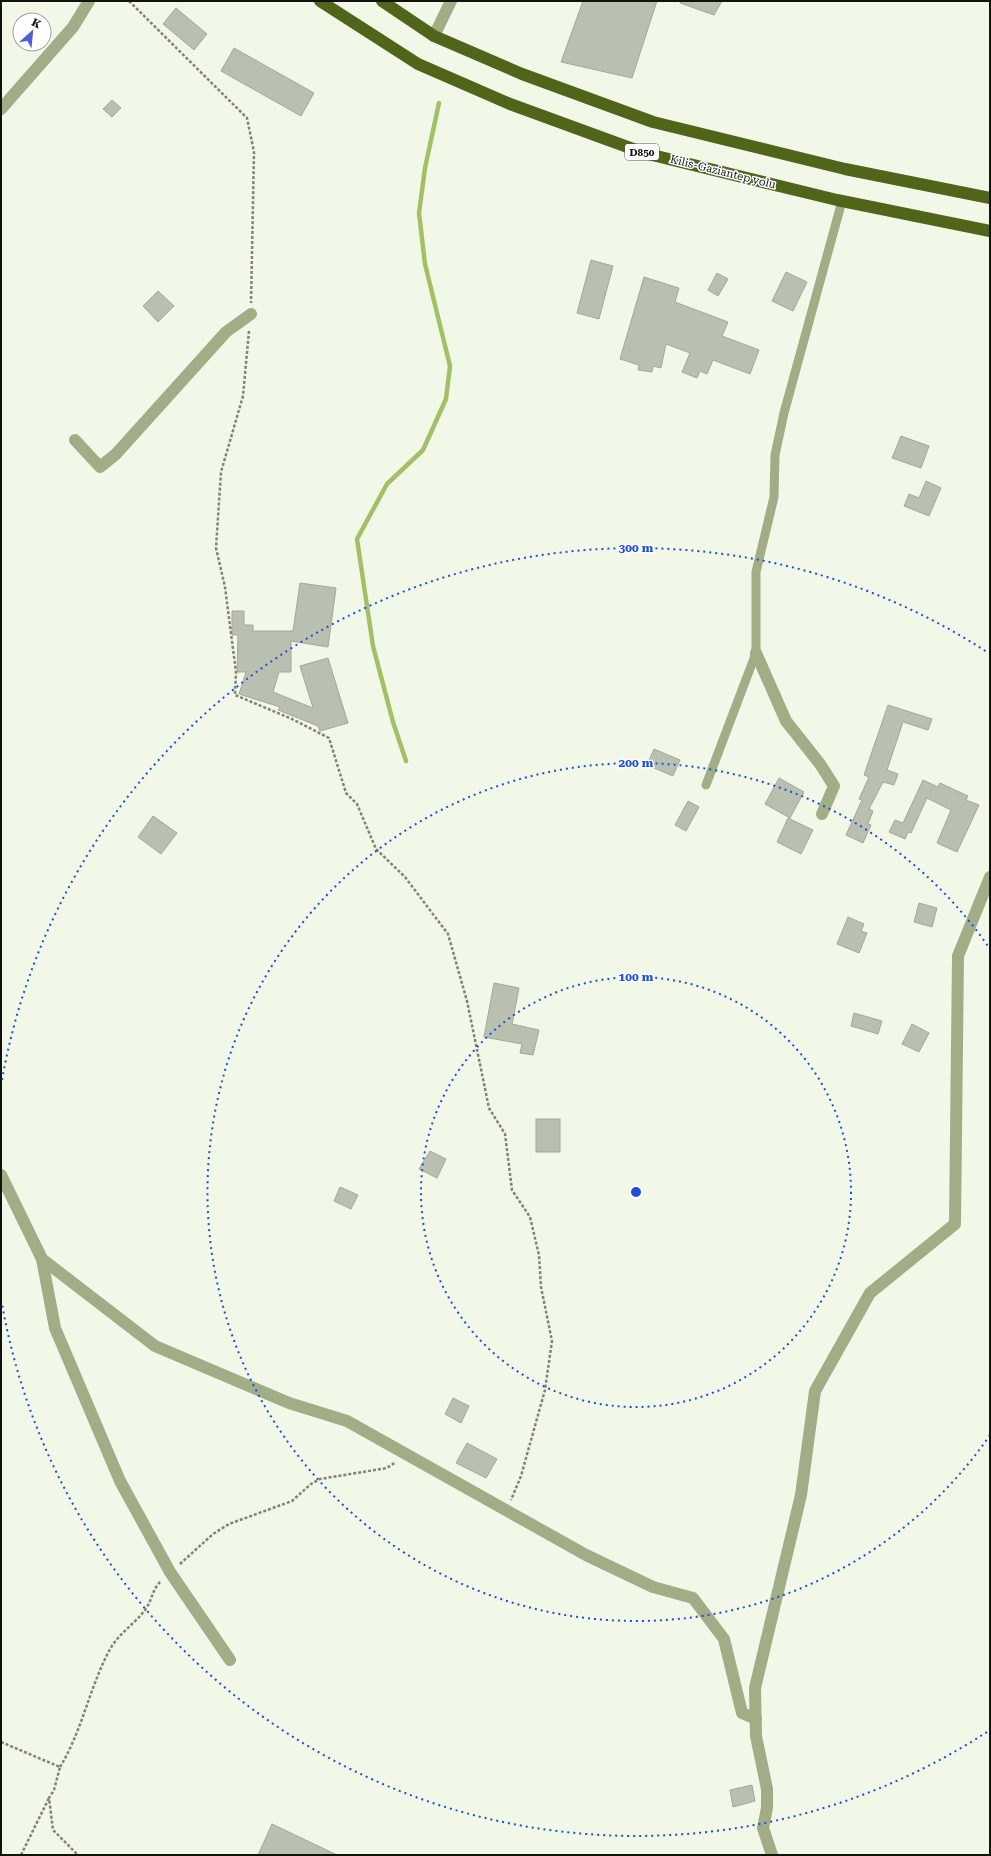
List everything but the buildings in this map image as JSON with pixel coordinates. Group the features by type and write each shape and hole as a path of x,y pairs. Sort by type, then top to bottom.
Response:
{"highway":[{"name":"Kilis-Gaziantep yolu","path":"320,1 418,64 510,104 644,153 842,201 990,231"},
{"path":"382,1 434,36 522,74 654,122 844,169 990,198"}],"street":[{"path":"1,109 73,27 89,1"},
{"path":"434,36 451,1"},
{"path":"75,440 100,467 116,454 226,332 251,314"},
{"path":"756,653 786,721 820,764 834,786 822,814"},
{"path":"772,1855 763,1828 767,1808 767,1789 756,1736 755,1688 801,1495 815,1391 870,1293 955,1224 958,956 990,877"},
{"path":"1,1175 42,1259 55,1328 120,1481 170,1572 230,1660"},
{"path":"42,1259 155,1346 289,1403 347,1421 586,1555 652,1587 693,1598 724,1639 742,1713 756,1719"}],"lane":[{"path":"706,785 756,653 756,572 774,497 775,455 784,413 842,201"}],"path":[{"path":"129,1 247,118 254,152 251,314 243,396 221,472 216,548 225,586 236,672 235,695 292,719 329,738 346,793 357,804 376,849 405,877 448,934 467,1001 489,1108 505,1134 512,1190 530,1217 538,1255 541,1287 552,1342 543,1397 521,1476 506,1510"},
{"path":"21,1855 54,1790 60,1767 71,1750 109,1652 119,1636 147,1607 154,1588 213,1534 228,1524 292,1501 310,1484 320,1479 387,1468 407,1455"},
{"path":"1,1742 60,1767"},
{"path":"49,1798 53,1830 78,1855"}],"waterway":[{"path":"406,761 393,722 373,646 357,539 387,484 423,450 446,399 450,366 425,264 419,213 425,168 439,103"}]}
